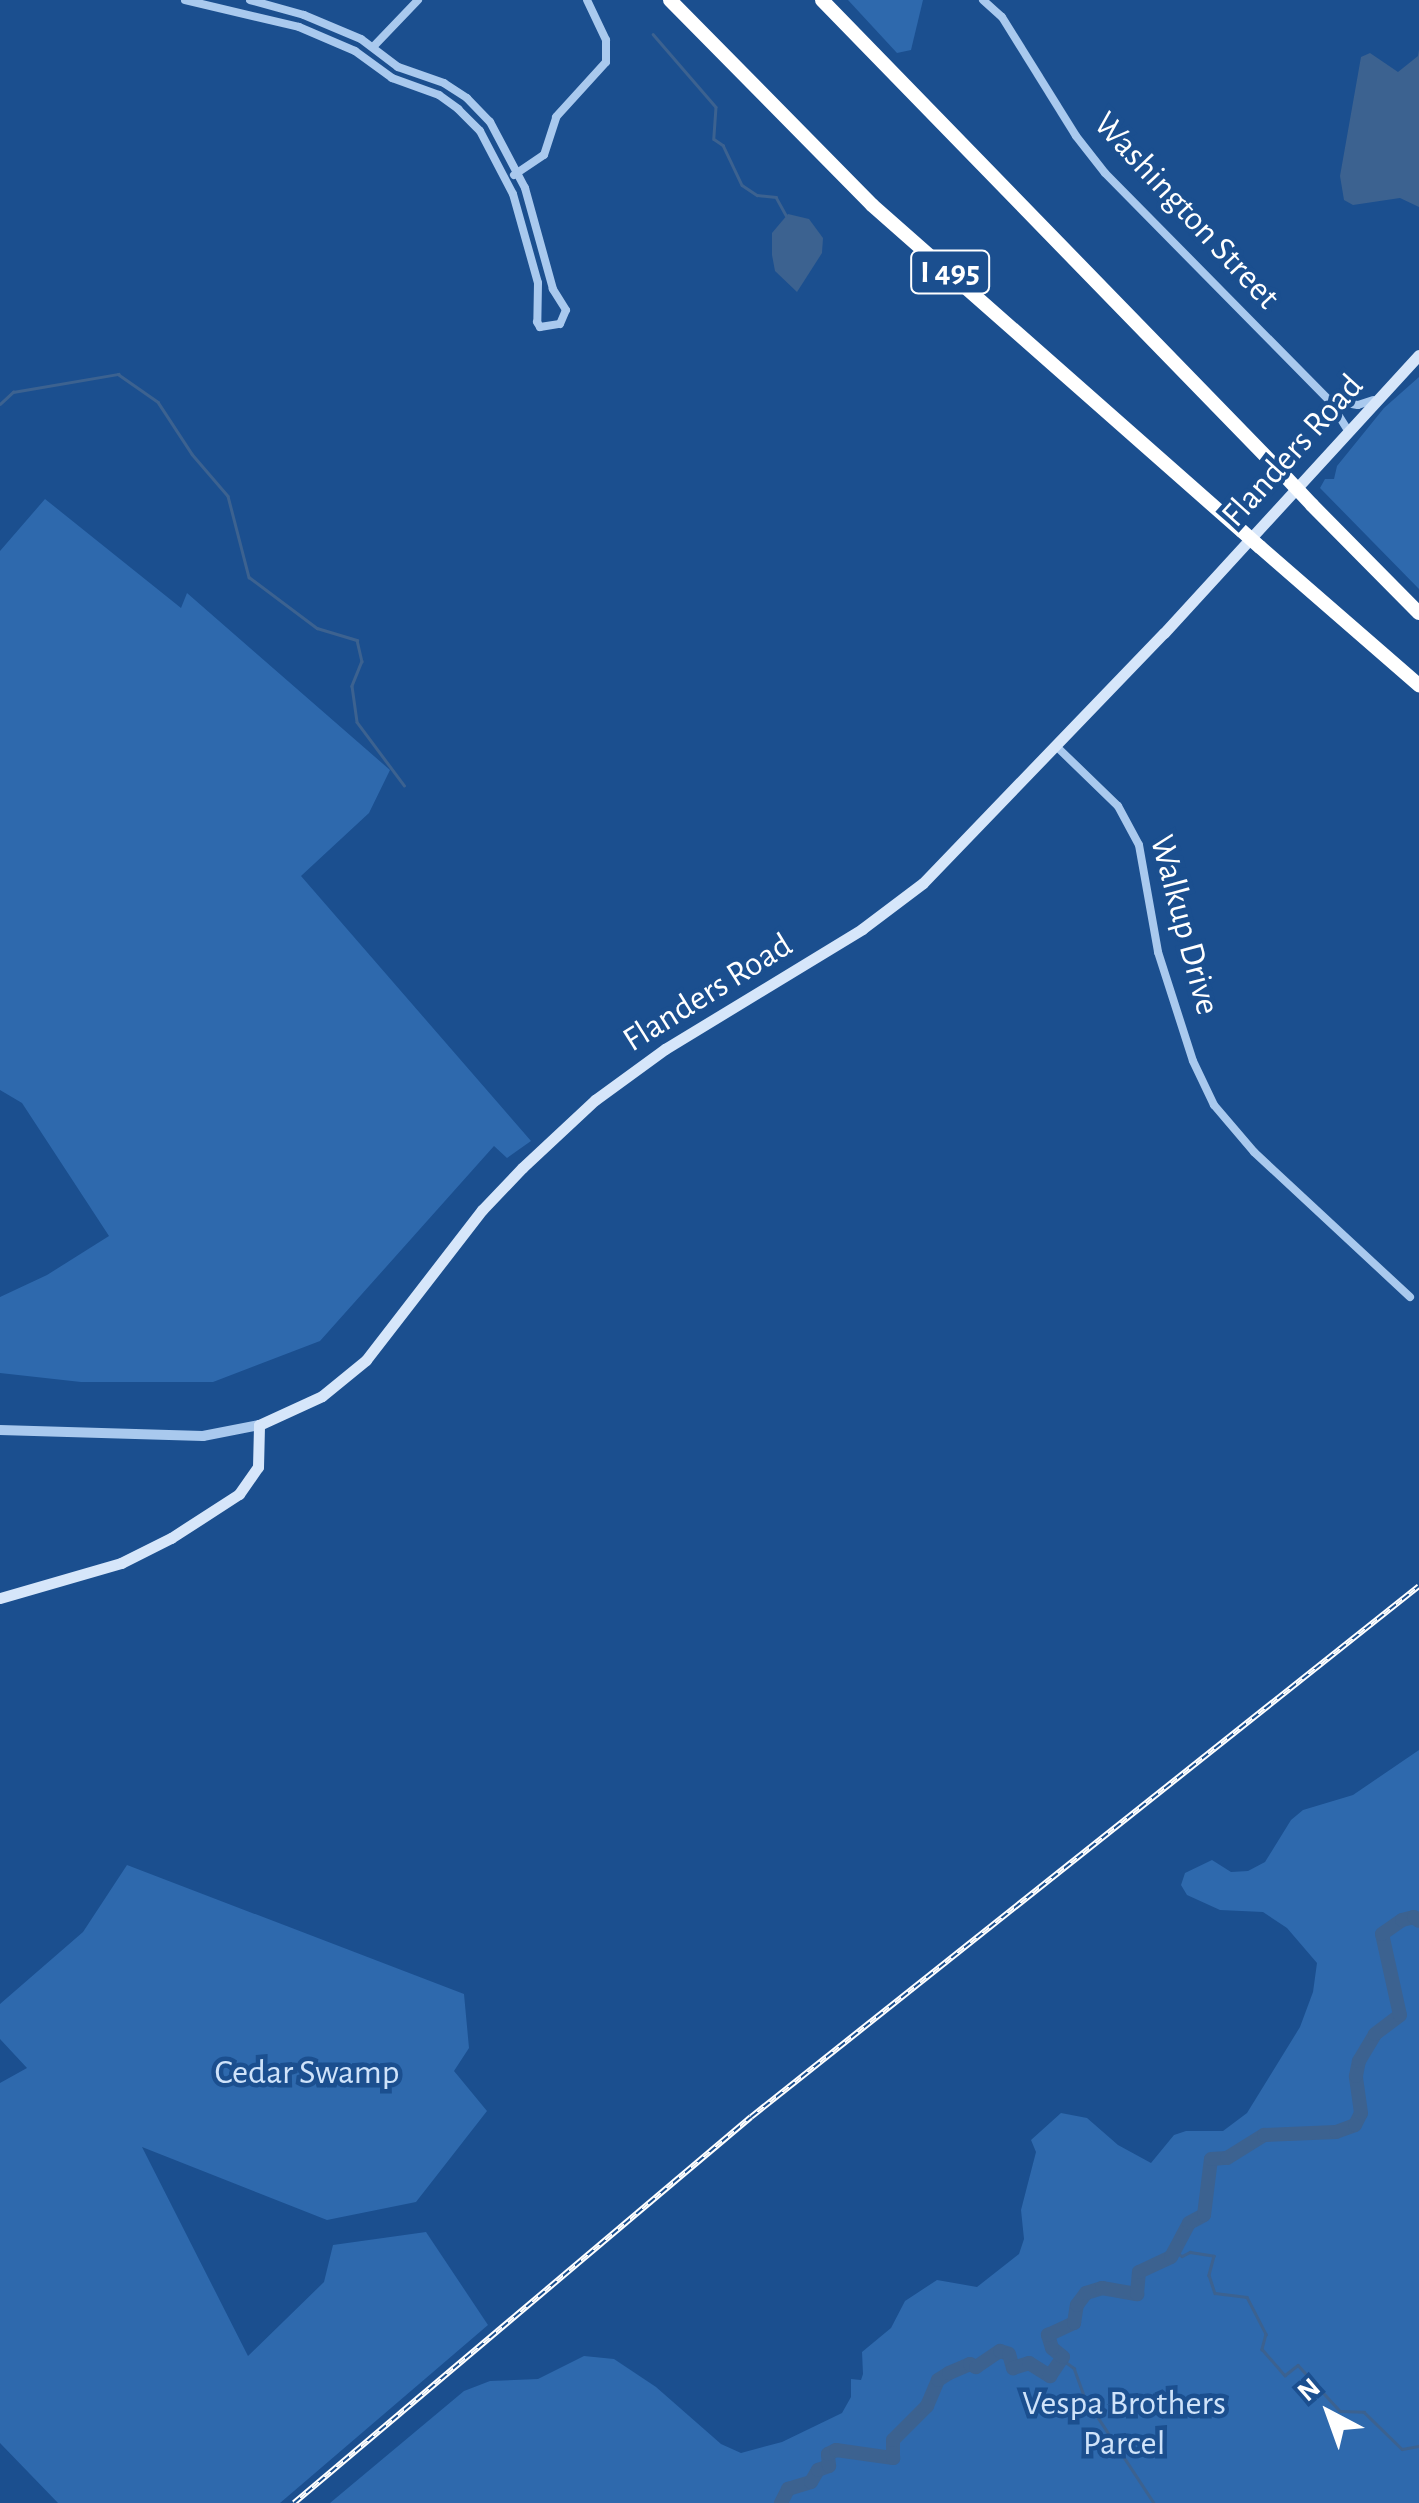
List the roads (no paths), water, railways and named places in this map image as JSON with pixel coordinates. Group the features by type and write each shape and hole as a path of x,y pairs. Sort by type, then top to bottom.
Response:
{"highway":[{"name":"I 495","path":"670,0 872,205 1419,685"},
{"name":"I 495","path":"822,0 1419,614"}],"main road":[{"name":"Flanders Road","path":"259,1425 322,1396 366,1360 484,1207 595,1100 685,1036 899,904 1056,746 1419,355"},
{"path":"0,1598 121,1563 224,1506 254,1477 260,1456 259,1425"}],"street":[{"path":"185,0 299,27 355,51 392,78 439,95 480,131 505,178 538,283 537,322 540,327 560,324 566,310 553,288 518,174 490,122 468,98 444,83 398,67 373,47 304,15 250,0"},
{"path":"373,47 418,0"},
{"path":"505,178 518,174 544,155 556,118 606,62 606,40 587,0"},
{"name":"Washington Street","path":"983,0 1002,17 1066,122 1104,173 1329,400 1348,431"},
{"path":"1329,400 1358,405 1376,399"},
{"name":"Walkup Drive","path":"1056,746 1118,806 1139,845 1163,970 1194,1062 1218,1112 1254,1152 1410,1297"},
{"path":"0,1430 203,1436 259,1425"}],"waterway":[{"path":"653,34 716,107 714,139 723,145 742,185 757,195 776,197 786,215"},
{"path":"0,404 13,392 118,374 158,402 192,454 228,496 249,577 317,628 357,640 362,661 352,686 357,722 404,785"},
{"path":"781,2503 788,2489 811,2482 818,2470 829,2466 828,2454 836,2450 893,2458 893,2440 927,2406 938,2380 949,2373 970,2364 976,2367 1000,2351 1009,2354 1013,2368 1029,2363 1050,2376 1063,2357 1052,2348 1048,2335 1074,2323 1077,2305 1086,2293 1102,2288 1137,2294 1139,2272 1171,2257 1189,2223 1204,2215 1211,2159 1227,2158 1264,2135 1336,2132 1355,2125 1361,2113 1356,2076 1359,2061 1375,2034 1400,2015 1382,1934 1402,1920 1414,1917 1419,1921"},
{"path":"1176,2252 1182,2256 1190,2252 1214,2256 1209,2275 1215,2293 1247,2297 1266,2334 1262,2349 1285,2375 1298,2365 1340,2411 1364,2412 1402,2449 1419,2446"},
{"path":"1063,2360 1074,2368 1084,2396 1154,2503"}],"railway":[{"path":"294,2503 751,2117 1419,1586"}],"park label":[{"name":"Cedar Swamp","path":"307,2073"},
{"name":"Vespa Brothers Parcel","path":"1124,2424"}]}
